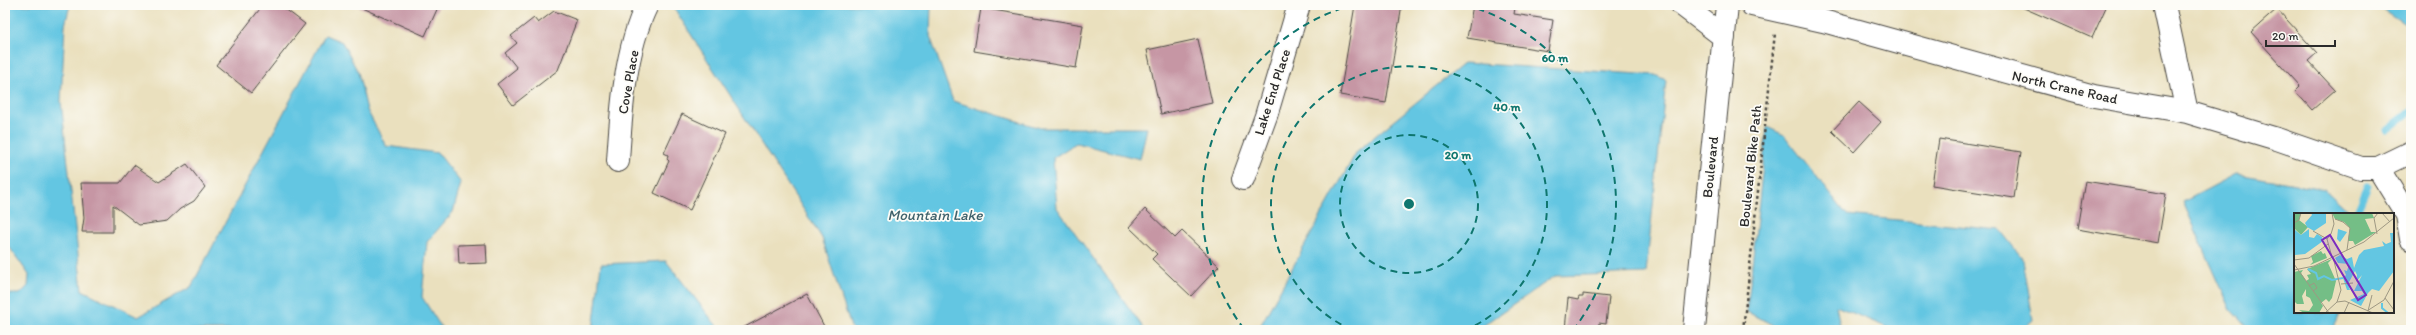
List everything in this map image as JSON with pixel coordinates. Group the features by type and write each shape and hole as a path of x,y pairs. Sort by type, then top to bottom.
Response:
{"street":[{"name":"Cove Place","path":"618,161 622,115 629,68 638,30 647,5"},
{"name":"Lake End Place","path":"1243,179 1266,116 1299,5"},
{"path":"1682,5 1724,37"},
{"name":"Boulevard","path":"1694,330 1727,5"},
{"name":"North Crane Road","path":"1752,5 1823,21 2094,96 2187,112 2277,139 2361,168 2378,168"},
{"path":"2164,5 2187,112"},
{"path":"2411,152 2378,168 2407,215 2411,239"}],"path":[{"name":"Boulevard Bike Path","path":"1743,330 1777,11"}],"water":[{"path":"5,5 70,5 65,25 61,101 82,290 138,317 191,287 325,35 342,42 358,72 367,110 386,146 438,153 461,183 453,212 427,242 422,297 443,330 5,330 5,289 7,294 20,294 28,286 29,275 5,241"},
{"name":"Mountain Lake","path":"672,5 931,5 930,36 953,101 1040,128 1147,128 1140,159 1076,143 1053,158 1057,208 1145,330 852,330 822,238"},
{"path":"2376,5 2411,5 2411,28"},
{"path":"1464,63 1655,75 1666,80 1646,273 1555,276 1477,330 1258,330 1357,151"},
{"path":"1767,127 1784,135 1847,215 2000,230 2023,259 2033,320 2021,330 1893,330 1836,306 1841,330 1775,330 1772,324 1747,312"},
{"path":"2236,174 2325,189 2351,213 2294,213 2294,313 2341,313 2333,330 2249,330 2231,310 2183,202"},
{"path":"666,261 720,330 593,330 601,264"}],"building":[{"path":"263,5 280,5 305,24 251,93 216,65"},
{"path":"355,5 439,5 425,36"},
{"path":"1355,5 1402,5 1386,103 1340,95"},
{"path":"1473,5 1515,8 1514,14 1553,20 1548,51 1467,38"},
{"path":"2017,5 2107,5 2092,38"},
{"path":"981,8 1083,25 1076,68 974,51"},
{"path":"2277,9 2317,53 2308,61 2335,90 2312,110 2295,91 2300,86 2251,32"},
{"path":"554,11 577,20 558,70 513,105 497,84 517,68 505,53 517,43 511,36 534,18 538,23"},
{"path":"1198,39 1212,103 1161,114 1147,50"},
{"path":"1859,102 1881,122 1854,152 1832,131"},
{"path":"682,114 725,134 690,210 654,193 669,161 667,159 668,155 664,153"},
{"path":"1939,139 2021,152 2014,198 1932,185"},
{"path":"187,164 205,187 194,201 180,209 167,221 139,225 113,205 113,232 82,232 84,218 81,183 120,183 134,165 159,182"},
{"path":"2085,181 2166,194 2158,243 2077,229"},
{"path":"1145,209 1175,238 1182,231 1219,266 1191,296 1152,259 1157,254 1129,227"},
{"path":"486,244 487,263 459,264 458,245"},
{"path":"807,294 826,330 739,330"},
{"path":"1583,294 1609,297 1606,324 1599,323 1598,330 1565,330 1568,298 1578,300 1579,297 1583,297"}],"waterway":[{"path":"2387,130 2411,111"},
{"path":"2356,213 2368,186"}]}
